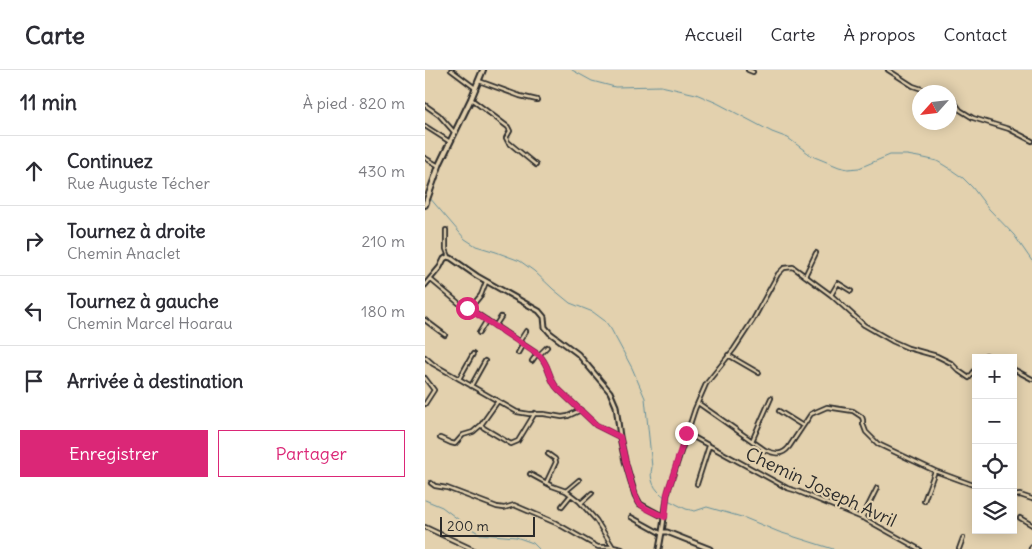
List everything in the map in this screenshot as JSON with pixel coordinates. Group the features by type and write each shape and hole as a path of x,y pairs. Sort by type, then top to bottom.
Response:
{"main road":[{"path":"425,203 439,166 483,70"}],"street":[{"path":"451,70 475,88"},
{"path":"748,70 753,72"},
{"path":"888,70 912,85"},
{"path":"479,81 537,100"},
{"path":"471,99 508,127 510,131 506,138 508,142 536,165"},
{"path":"425,105 439,115 455,133"},
{"path":"957,106 960,110 973,118 1009,129 1032,142"},
{"path":"425,126 450,142"},
{"path":"425,158 439,166"},
{"path":"446,230 445,249 449,257 486,282 539,311 544,317 545,327 549,333 574,350 610,392 618,413 625,461 638,501 643,506 665,517"},
{"path":"805,276 816,253"},
{"path":"425,285 444,259 449,257"},
{"path":"659,549 663,533 666,498 686,433 706,384 753,320 778,274 784,268 793,267 831,295 864,325 892,341 908,348 937,356 951,363 969,378 972,374"},
{"path":"430,279 461,305 472,308"},
{"path":"836,279 838,283 851,291"},
{"path":"472,308 486,282"},
{"path":"831,295 838,283"},
{"path":"472,308 475,313 538,354 546,362 552,383 596,425 620,437"},
{"path":"495,326 501,317"},
{"path":"425,320 445,334"},
{"path":"479,333 487,320"},
{"path":"519,342 526,331"},
{"path":"518,353 523,344"},
{"path":"532,361 547,347"},
{"path":"459,379 473,354"},
{"path":"729,355 759,373"},
{"path":"425,357 433,364 517,412 563,417 581,410"},
{"path":"471,386 485,361"},
{"path":"1017,371 1032,379"},
{"path":"425,378 434,390 425,404"},
{"path":"752,441 771,398"},
{"path":"441,438 455,444 463,435 473,432 481,424 498,401"},
{"path":"698,403 765,450 774,453 786,451 811,414 827,407 853,411 862,417 866,432 878,444 935,471 972,485"},
{"path":"779,411 803,426"},
{"path":"481,424 484,428 514,444 518,441 535,413"},
{"name":"Chemin Joseph Avril","path":"686,433 787,488 862,518 919,549"},
{"path":"697,484 709,446"},
{"path":"546,483 556,462 548,454"},
{"path":"924,501 935,471"},
{"path":"529,474 571,494 596,520 613,547"},
{"path":"566,491 579,480"},
{"path":"431,482 435,486 447,488 497,507 514,506 556,523 599,547 621,549"},
{"path":"862,518 877,488"},
{"path":"562,506 571,494"},
{"path":"581,503 592,494"},
{"path":"1017,495 1032,499"},
{"path":"631,517 663,533 667,532 710,549"},
{"path":"1020,518 1032,526"},
{"path":"425,527 472,549"},
{"path":"959,549 963,538"}],"waterway":[{"path":"572,70 592,81 615,87 661,86 696,94 788,138 812,156 839,167 848,169 859,168 890,155 907,155 937,161 963,178 972,187 989,209 1014,235 1032,261"},
{"path":"429,197 465,239 476,246 520,261 570,303 593,312 605,321 632,368 645,398 652,480 658,491 665,497"},
{"path":"425,500 442,507 480,534 516,537 533,543 539,549"},
{"path":"668,500 686,509 695,511 707,507 745,518 779,532 833,549"}],"route":[{"path":"467,308 472,308 475,313 544,359 552,383 596,425 620,437 625,461 638,501 643,506 665,517 667,494 686,433"}]}
